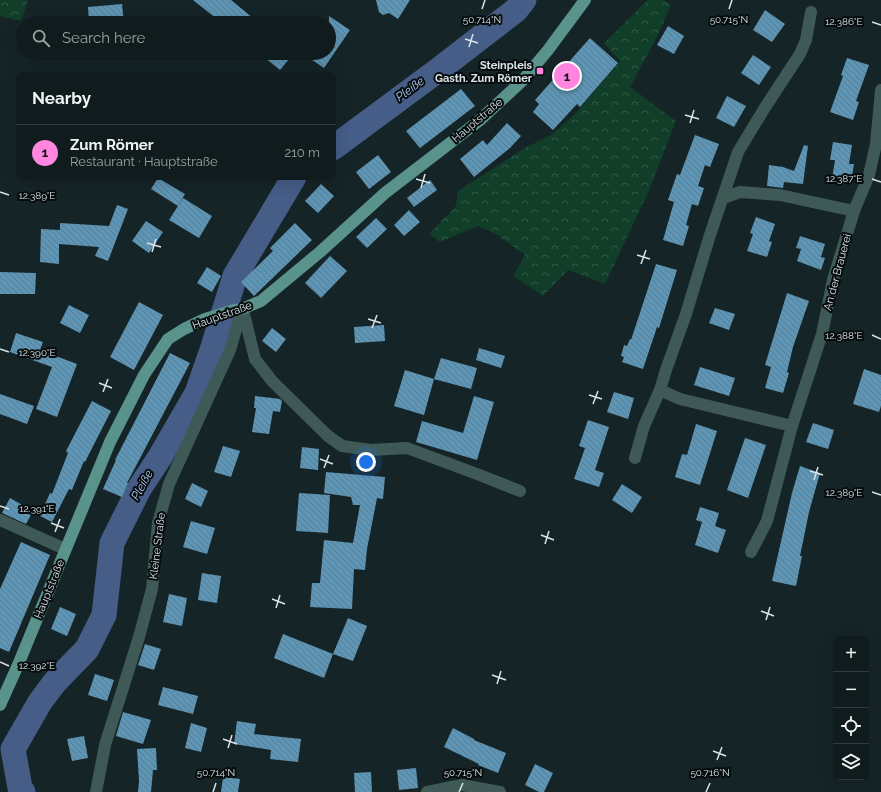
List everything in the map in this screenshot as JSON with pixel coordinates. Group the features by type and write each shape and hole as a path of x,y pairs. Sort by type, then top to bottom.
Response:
{"main road":[{"name":"Hauptstraße","path":"0,705 16,670 110,442 144,375 168,339 205,319 261,301 320,252 385,193 480,120 523,80 548,50 585,0"}],"street":[{"path":"635,458 644,426 660,390 686,314 710,235 738,152 800,54 806,40 811,12"},
{"name":"An der Brauerei","path":"751,552 766,521 792,426 822,334 832,280 854,211 869,175 876,144 881,90"},
{"path":"723,198 740,192 780,195 854,211"},
{"path":"238,309 255,359 272,381 328,436 342,446 371,450 407,448 520,491"},
{"name":"Kleine Straße","path":"96,792 105,746 139,637 152,589 158,523 169,484 230,350 238,309"},
{"path":"660,390 680,399 792,426"},
{"path":"0,520 65,549"},
{"path":"427,792 462,785 500,792"}],"green space":[{"path":"0,0 28,0 23,16 16,16 16,20 0,16"},
{"path":"648,0 664,0 671,5 655,41 630,87 676,121 647,195 605,284 568,270 543,296 513,276 525,255 496,234 478,226 440,242 429,234 456,206 458,191 525,148 551,135 576,113 620,61 604,43"}],"building":[{"path":"193,0 231,0 250,16 213,16"},
{"path":"376,0 410,0 398,19 389,13 383,15 379,12"},
{"path":"122,4 123,16 89,16 88,7"},
{"path":"765,10 785,24 772,42 753,30"},
{"path":"336,21 350,30 336,50"},
{"path":"668,26 684,36 674,54 657,45"},
{"path":"590,38 618,63 580,107 577,104 553,130 533,112 539,104 535,100"},
{"path":"753,55 771,67 759,85 741,73"},
{"path":"847,58 869,65 856,101 859,102 853,120 830,112 843,76 841,75"},
{"path":"268,60 288,60 280,70"},
{"path":"312,60 329,60 324,68"},
{"path":"461,89 475,106 420,148 406,131"},
{"path":"727,96 746,106 734,127 716,118"},
{"path":"507,123 521,136 510,148 474,177 460,159 483,140 487,145"},
{"path":"695,135 719,144 710,167 705,165 698,186 704,188 698,206 692,204 686,225 689,226 683,246 663,240 674,202 668,200 677,174 680,175"},
{"path":"833,142 852,145 849,164 854,164 851,182 832,179 835,160 830,160"},
{"path":"804,145 808,146 803,184 784,182 783,188 767,186 769,165 783,167 794,171"},
{"path":"378,155 391,172 369,189 356,172"},
{"path":"157,180 161,180 185,194 178,206 151,189"},
{"path":"430,180 437,190 414,207 407,198"},
{"path":"321,184 334,196 318,213 305,201"},
{"path":"183,198 212,216 199,238 169,220"},
{"path":"117,205 128,209 108,261 95,256 99,247 59,244 59,264 40,262 41,229 60,230 60,223 109,226"},
{"path":"409,210 420,222 404,236 394,225"},
{"path":"756,217 775,224 769,241 772,242 767,257 747,251 753,234 750,233"},
{"path":"376,218 387,229 367,248 356,237"},
{"path":"146,221 163,232 149,253 132,241"},
{"path":"295,223 312,240 254,296 241,282 273,251 270,248"},
{"path":"800,236 825,244 821,257 825,258 821,270 797,261 801,249 796,248"},
{"path":"330,256 347,271 321,298 305,283"},
{"path":"656,264 677,270 659,328 657,327 643,369 622,362 624,357 621,356 624,345 627,346 630,339 631,340"},
{"path":"207,267 221,276 212,292 197,283"},
{"path":"0,272 36,273 35,294 0,294"},
{"path":"787,293 809,301 793,347 787,372 789,373 783,393 765,388 771,367 765,365"},
{"path":"139,302 163,315 134,370 110,357"},
{"path":"69,305 89,315 80,333 60,323"},
{"path":"715,308 735,314 729,330 709,323"},
{"path":"384,325 385,341 355,343 354,327"},
{"path":"272,328 286,339 276,352 262,341"},
{"path":"16,333 43,342 40,350 77,364 57,417 36,409 52,367 10,352"},
{"path":"479,348 505,356 501,368 476,360"},
{"path":"170,353 190,363 127,483 122,497 103,489 115,460"},
{"path":"441,358 477,368 471,389 434,379"},
{"path":"700,367 735,378 729,396 694,385"},
{"path":"864,369 881,375 881,406 879,412 853,404"},
{"path":"405,370 434,379 424,415 394,406"},
{"path":"614,392 634,398 628,419 607,412"},
{"path":"0,394 34,406 27,424 0,414"},
{"path":"255,396 280,399 282,401 280,412 273,411 269,434 252,432 256,408 254,408"},
{"path":"474,396 494,402 477,460 416,442 422,421 463,433"},
{"path":"92,401 111,411 85,462 84,461 72,490 69,489 52,522 40,516 50,493 52,494 68,453 66,451"},
{"path":"588,420 609,427 595,470 604,473 599,487 574,479 585,448 579,446"},
{"path":"813,423 834,430 828,449 806,442"},
{"path":"696,424 717,431 700,485 675,477 682,454 687,455"},
{"path":"745,438 766,445 748,498 727,490"},
{"path":"223,446 240,451 231,477 214,472"},
{"path":"302,447 319,449 318,470 300,468"},
{"path":"800,466 820,473 809,512 800,556 802,556 796,586 772,581 792,493"},
{"path":"326,472 385,477 383,499 377,498 367,549 365,570 354,569 352,609 310,607 312,583 320,583 324,540 353,543 360,505 353,505 351,497 324,493"},
{"path":"192,483 208,491 201,507 185,499"},
{"path":"622,484 642,497 632,513 612,500"},
{"path":"299,493 330,495 328,533 296,531"},
{"path":"10,498 33,511 26,524 2,513"},
{"path":"700,507 719,513 715,526 726,530 718,553 695,545 702,522 696,520"},
{"path":"191,521 215,528 207,554 183,547"},
{"path":"21,542 50,555 9,652 0,648 0,589"},
{"path":"202,573 221,576 217,603 198,600"},
{"path":"169,594 187,598 182,626 163,622"},
{"path":"60,607 76,614 67,636 51,629"},
{"path":"348,618 367,626 353,661 333,654"},
{"path":"283,634 333,654 324,678 274,658"},
{"path":"145,644 161,649 154,670 138,665"},
{"path":"95,674 114,680 107,701 88,695"},
{"path":"163,687 198,696 193,714 158,705"},
{"path":"123,712 151,720 143,744 116,736"},
{"path":"237,721 256,724 254,734 301,739 298,762 270,759 271,750 234,744"},
{"path":"191,723 207,728 201,752 185,748"},
{"path":"453,728 474,740 506,753 498,773 478,765 479,764 444,747"},
{"path":"84,736 88,758 72,761 67,739"},
{"path":"156,748 157,770 153,770 151,792 138,792 139,781 137,749"},
{"path":"535,764 553,773 544,792 539,792 525,785"},
{"path":"416,768 418,788 399,790 397,770"},
{"path":"371,772 372,792 355,792 354,773"},
{"path":"223,777 240,779 238,792 221,792"}],"waterway":[{"name":"Pleiße","path":"336,146 516,10 524,0"},
{"name":"Pleiße","path":"23,792 20,788 13,749 40,702 55,682 87,649 104,615 112,543 139,489 160,457 197,393 235,276 292,180"}],"place":[{"name":"Steinpleis Gasth. Zum Römer","path":"540,71"},
{"name":"Zum Römer","path":"567,76"}]}
